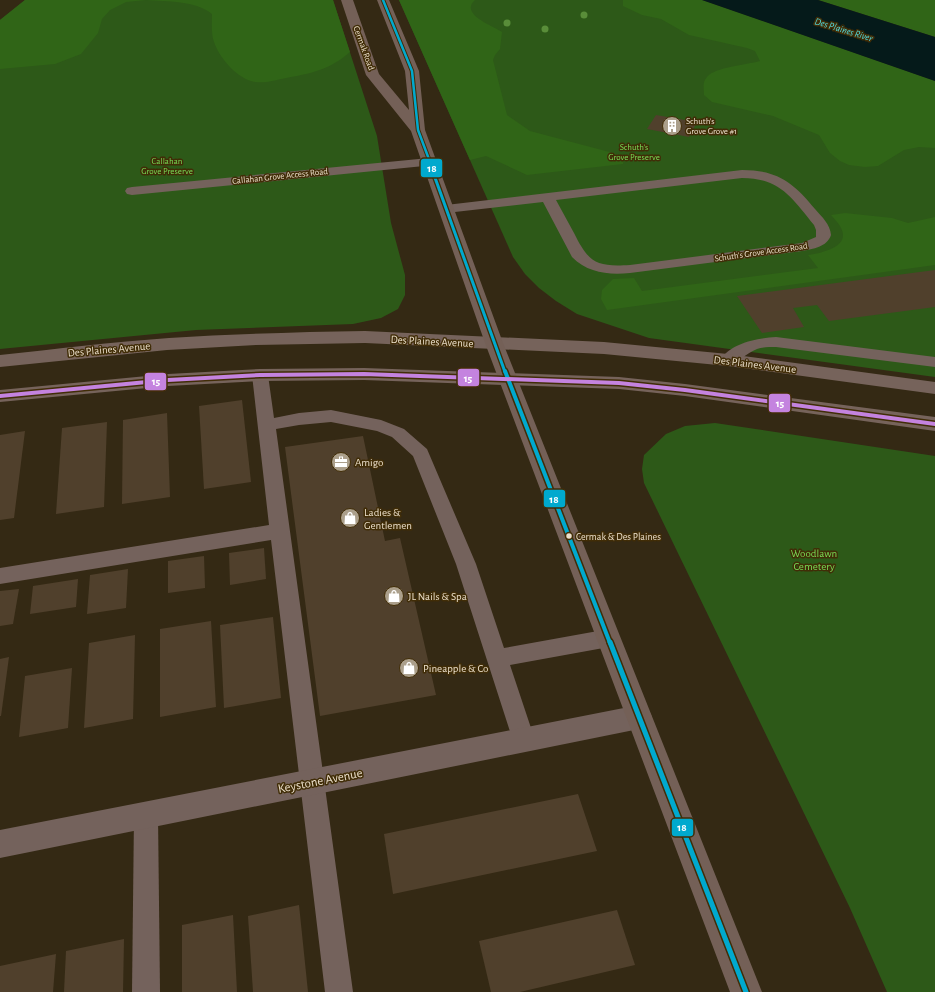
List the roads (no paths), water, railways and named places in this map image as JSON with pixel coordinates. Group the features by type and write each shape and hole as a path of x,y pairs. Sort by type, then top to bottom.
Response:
{"main road":[{"name":"Cermak Road","path":"347,0 373,75 418,130"},
{"name":"Cermak Road","path":"383,0 412,71 418,130 494,344 509,379 746,992"},
{"name":"Des Plaines Avenue","path":"0,361 89,351 256,339 365,337 604,348 728,360 935,388"},
{"path":"0,396 168,380 260,375 364,374 619,383 684,390 935,424"}],"street":[{"name":"Keystone Avenue","path":"0,844 639,717"}],"lane":[{"name":"Callahan Grove Access Road","path":"132,191 429,162"},
{"name":"Schuth's Grove Access Road","path":"446,209 742,174 761,174 771,176 787,185 821,224 825,231 824,238 820,242 802,247 630,269 604,270 592,266 577,254 548,197"},
{"path":"728,360 746,346 760,342 776,342 935,362"},
{"path":"260,375 340,992"},
{"path":"266,425 299,419 331,416 381,426 398,433 421,453 466,564 524,740"},
{"path":"0,576 280,531"},
{"path":"497,658 609,638"},
{"path":"146,815 146,992"}],"water":[{"name":"Des Plaines River","path":"702,0 818,0 935,37 935,81"}],"place":[{"name":"Schuth's Grove Grove #1","path":"672,126"},
{"name":"Amigo","path":"341,462"},
{"name":"Ladies & Gentlemen","path":"350,518"},
{"name":"Cermak & Des Plaines","path":"569,536"},
{"name":"JL Nails & Spa","path":"394,596"},
{"name":"Pineapple & Co","path":"409,668"}],"park label":[{"name":"Schuth's Grove Preserve","path":"634,152"},
{"name":"Callahan Grove Preserve","path":"167,166"},
{"name":"Woodlawn Cemetery","path":"814,559"}]}
